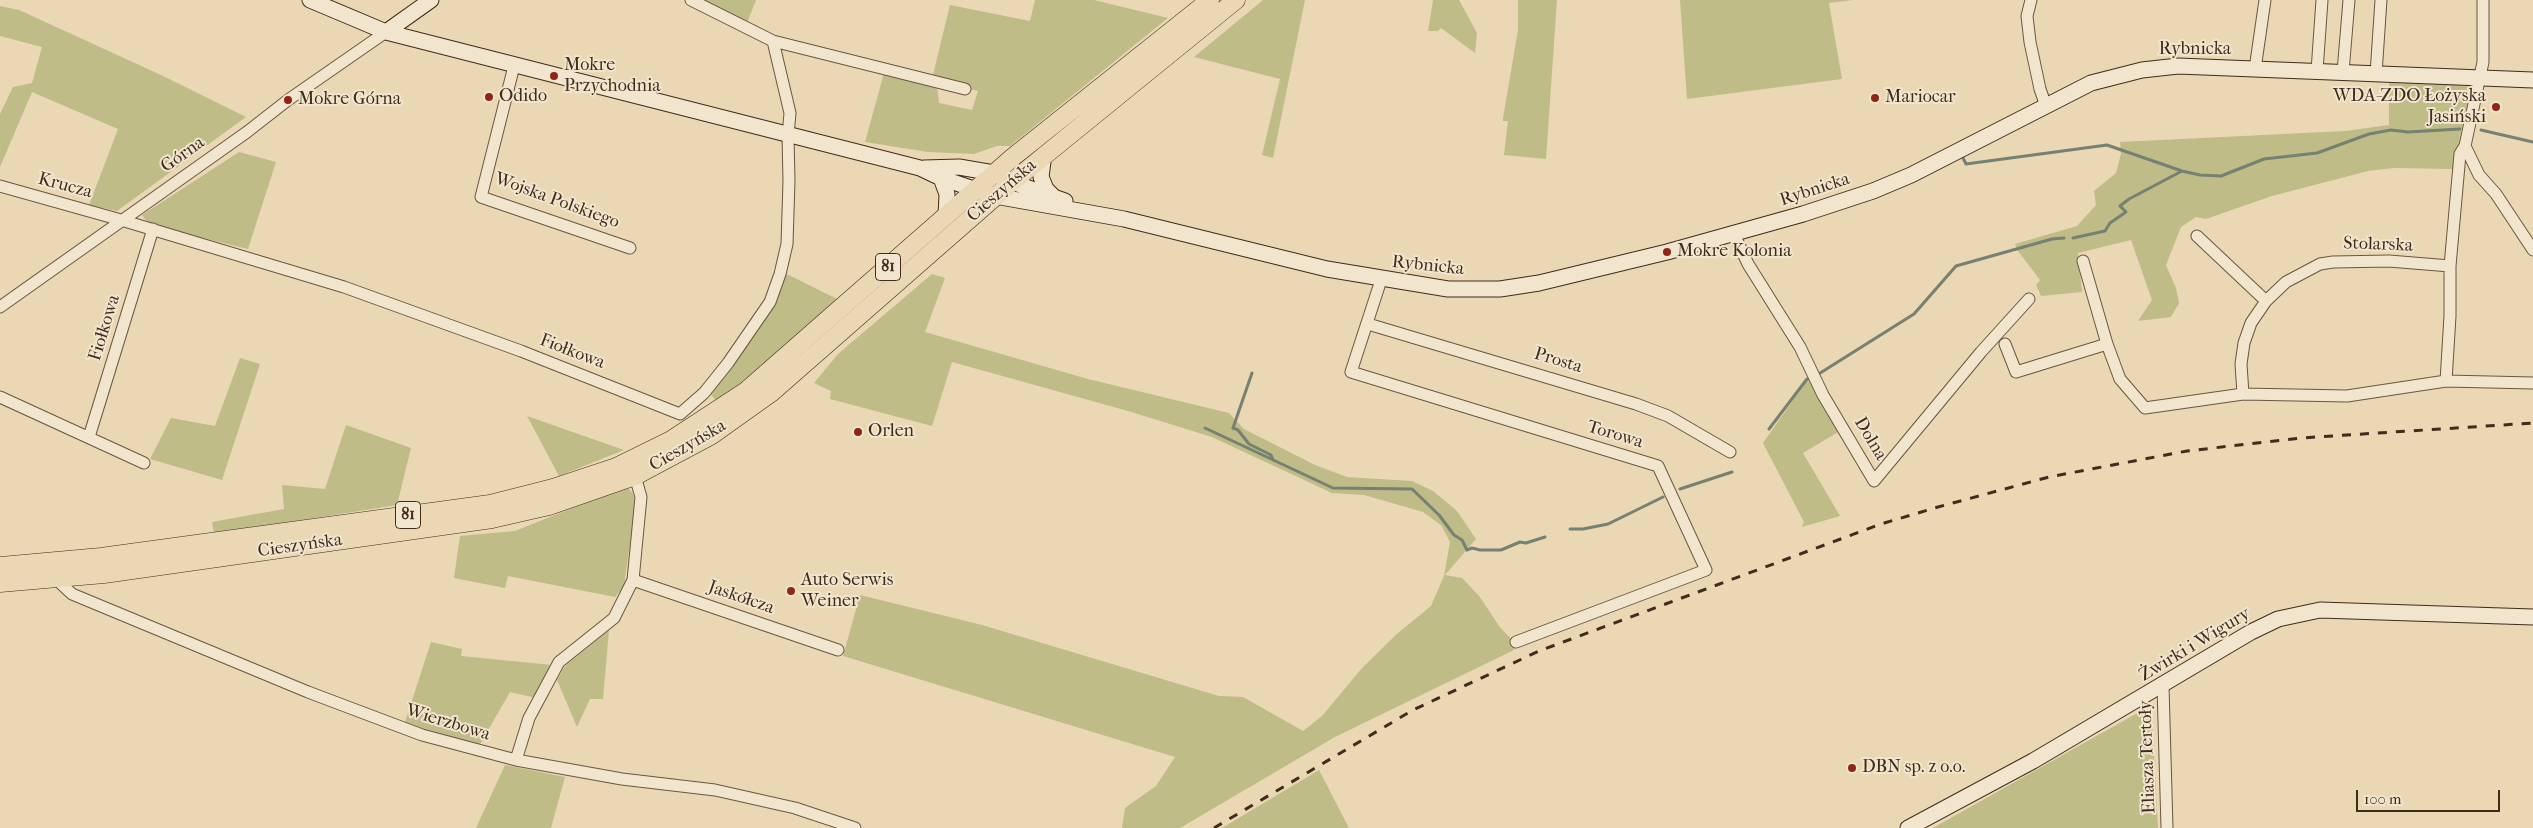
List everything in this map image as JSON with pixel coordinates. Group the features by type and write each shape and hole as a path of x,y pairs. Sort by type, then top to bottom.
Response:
{"main road":[{"name":"Cieszyńska","path":"0,566 101,557 490,504 553,488 616,467 671,440 746,392 994,173 1210,0"},
{"name":"Cieszyńska","path":"0,582 104,574 492,519 549,506 635,476 712,435 771,393 1044,154 1236,0"}],"street":[{"path":"310,0 386,32 788,136 920,168 941,178 995,196"},
{"path":"386,32 431,0"},
{"path":"691,0 773,41 965,89"},
{"path":"2031,0 2028,16 2030,42 2046,106"},
{"path":"2255,69 2265,0"},
{"path":"2317,71 2322,0"},
{"path":"2343,72 2349,0"},
{"path":"2376,74 2381,0"},
{"path":"2446,381 2450,316 2450,266 2460,154 2465,146 2483,62 2483,0"},
{"name":"Górna","path":"0,307 386,32"},
{"path":"773,41 790,113 788,136"},
{"name":"Wojska Polskiego","path":"514,66 481,197 630,248"},
{"name":"Rybnicka","path":"995,196 1096,213 1319,268 1381,280 1448,289 1518,287 1602,269 1734,234 1873,191 1953,155 2092,83 2142,70 2178,66 2533,80"},
{"name":"Fiołkowa","path":"121,220 344,287 521,351 680,414 704,393 728,363 770,302 780,274 787,244 788,136"},
{"path":"2465,146 2479,175 2496,194 2533,250"},
{"path":"1044,154 1041,177 1046,189 1053,196"},
{"path":"920,168 959,167 994,173 1012,182"},
{"path":"2459,176 2466,178 2479,175"},
{"path":"941,178 947,194 946,216"},
{"name":"Rybnicka","path":"1012,182 1096,213"},
{"name":"Krucza","path":"0,186 121,220"},
{"name":"Fiołkowa","path":"89,437 153,230"},
{"name":"Dolna","path":"1734,234 1748,264 1800,347 1822,395 1874,481 1981,352 2029,299"},
{"path":"2197,236 2266,301"},
{"name":"Stolarska","path":"2243,394 2241,364 2251,323 2266,301 2286,282 2320,264 2333,262 2355,260 2450,266"},
{"path":"2083,261 2107,344 2120,379 2145,408 2243,394 2347,396 2446,381 2533,383"},
{"name":"Torowa","path":"1381,280 1351,372 1658,466 1706,570 1516,642"},
{"name":"Prosta","path":"1368,324 1636,404 1668,416 1730,452"},
{"path":"2005,344 2016,372 2107,344"},
{"path":"0,397 144,463"},
{"path":"516,760 529,718 560,662 614,618 633,580 641,498 635,476"},
{"name":"Wierzbowa","path":"56,578 72,594 308,692 422,735 516,760 622,779 715,790 796,808 855,828"},
{"name":"Jaskółcza","path":"633,580 838,650"},
{"name":"Żwirki i Wigury","path":"1908,828 2033,761 2163,686 2251,632 2278,619 2299,612 2320,610 2533,617"},
{"name":"Eliasza Tertoły","path":"2163,686 2167,828"}],"shaded area":[{"path":"699,0 756,0 747,23"},
{"path":"1035,0 1094,0 1168,18 1010,146 997,146 974,154 928,152 865,142 884,73 937,86 939,103 972,110 978,91 932,79 950,5 1030,21"},
{"path":"1263,0 1305,0 1273,158 1262,155 1280,79 1194,57"},
{"path":"1433,0 1459,0 1477,33 1475,53 1441,28 1438,31 1428,31"},
{"path":"1518,0 1557,0 1546,159 1504,155 1508,121 1503,121 1503,118 1518,30"},
{"path":"1680,0 1853,0 1829,3 1842,79 1687,99"},
{"path":"0,6 19,10 161,75 246,117 117,211 89,205 118,129 32,92 0,167 0,114 13,87 32,83 42,47 0,36"},
{"path":"2389,79 2473,79 2453,169 2394,168 2368,171 2272,196 2206,219 2196,217 2181,227 2166,265 2176,288 2179,303 2171,317 2138,321 2152,300 2131,240 2078,253 2082,292 2041,296 2036,285 2040,280 2018,251 2015,244 2077,226 2096,205 2094,191 2116,173 2121,154 2120,142 2345,131 2389,125"},
{"path":"239,152 276,162 248,249 149,225 142,215"},
{"path":"785,273 837,299 791,342 717,402 709,392"},
{"path":"932,274 945,278 925,332 1088,379 1229,413 1244,429 1315,465 1347,477 1412,481 1433,491 1457,511 1476,539 1445,575 1462,578 1480,597 1499,626 1511,639 1514,650 1335,737 1180,828 1122,828 1125,808 1156,786 1175,757 843,656 860,595 982,625 1219,696 1243,697 1303,731 1322,716 1362,668 1398,633 1431,606 1444,576 1450,542 1441,525 1423,512 1364,495 1332,493 1212,437 1128,411 952,362 932,426 830,399 831,391 814,383 838,354"},
{"path":"240,358 260,364 222,480 150,459 171,418 215,426"},
{"path":"1810,376 1840,431 1803,453 1840,516 1802,527 1804,522 1763,443"},
{"path":"527,416 624,450 559,476"},
{"path":"346,425 411,448 397,505 214,534 212,522 284,509 282,485 325,489"},
{"path":"627,486 634,496 634,515 624,586 615,597 508,576 505,588 454,578 460,536 515,531"},
{"path":"609,630 603,699 590,699 577,727 557,680 565,666"},
{"path":"431,642 462,649 461,656 552,665 536,698 510,692 479,746 404,725"},
{"path":"2141,711 2148,712 2152,717 2158,828 1933,828"},
{"path":"505,765 565,777 551,828 476,828"},
{"path":"1319,770 1349,828 1222,828"}],"waterway":[{"path":"1963,158 1966,164 2107,145 2182,171 2200,175 2221,176 2264,159 2317,153 2369,134 2391,130 2408,132 2460,129"},
{"path":"2481,130 2533,142"},
{"path":"2073,238 2105,231 2110,223 2126,212 2120,206 2129,199 2182,171"},
{"path":"1817,375 1914,314 1956,266 2052,239 2064,238"},
{"path":"1252,373 1233,428 1238,430 1249,444 1271,455 1273,460"},
{"path":"1769,429 1807,379"},
{"path":"1205,428 1333,488 1412,489 1439,515 1454,535 1462,540 1467,550 1472,548 1501,550 1520,542 1526,543 1545,537"},
{"path":"1680,489 1732,472"},
{"path":"1570,529 1583,529 1608,524 1663,497"}],"railway":[{"path":"1214,828 1413,710 1539,651 1881,524 2049,477 2187,451 2301,438 2533,423"}],"place":[{"name":"Mokre Przychodnia","path":"554,76"},
{"name":"Odido","path":"489,97"},
{"name":"Mariocar","path":"1875,98"},
{"name":"Mokre Górna","path":"288,100"},
{"name":"WDA-ZDO Łożyska Jasiński","path":"2496,107"},
{"name":"Mokre Kolonia","path":"1667,252"},
{"name":"Orlen","path":"858,432"},
{"name":"Auto Serwis Weiner","path":"791,591"},
{"name":"DBN sp. z o.o.","path":"1852,768"}]}
